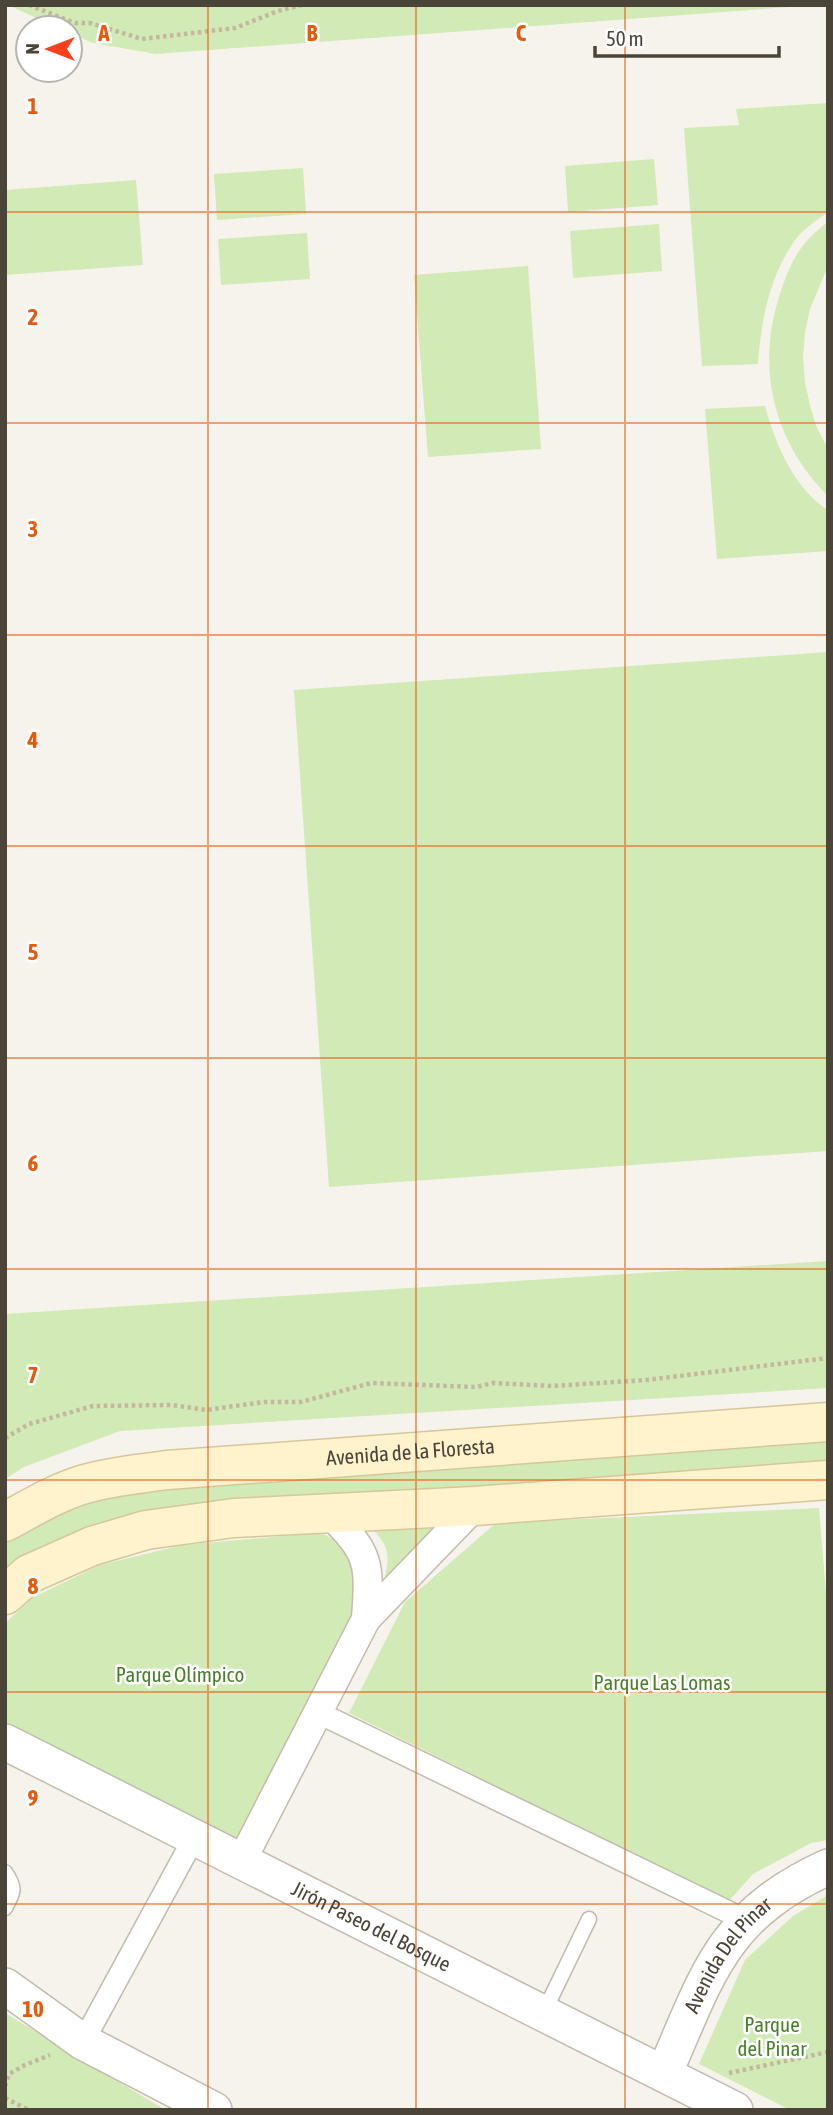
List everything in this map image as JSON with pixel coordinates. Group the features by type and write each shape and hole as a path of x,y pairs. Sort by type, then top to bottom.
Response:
{"main road":[{"name":"Avenida de la Floresta","path":"5,1522 45,1500 83,1484 123,1475 828,1422"},
{"path":"5,1595 29,1573 92,1546 146,1530 234,1518 475,1506 828,1480"}],"street":[{"path":"241,1862 366,1619 475,1506"},
{"path":"330,1514 355,1539 365,1559 369,1585 366,1619"},
{"path":"319,1713 745,1920"},
{"name":"Jirón Paseo del Bosque","path":"5,1742 735,2110"},
{"path":"83,2042 194,1838"},
{"name":"Avenida Del Pinar","path":"673,2079 709,1972 724,1946 745,1920 772,1898 797,1881 828,1867"},
{"path":"5,1986 83,2042 214,2110"}],"lane":[{"path":"5,1872 12,1882 13,1893 5,1908"},
{"path":"543,2013 589,1919"}],"path":[{"path":"30,5 75,23 90,23 142,39 235,28 278,11 302,5"},
{"path":"5,1438 29,1424 93,1406 172,1405 206,1410 264,1402 300,1402 371,1384 476,1387 493,1383 552,1386 646,1380 828,1358"},
{"path":"5,2086 9,2074 24,2065 83,2042"},
{"path":"673,2079 828,2052"},
{"path":"5,2098 29,2110"}],"green space":[{"path":"8,5 817,5 156,54 84,39 84,14 28,14"},
{"path":"828,103 828,212 798,236 779,269 764,316 758,364 702,366 684,128 739,125 736,109"},
{"path":"654,159 658,205 568,212 565,166"},
{"path":"303,168 306,214 217,220 214,174"},
{"path":"136,180 143,265 5,275 5,190"},
{"path":"828,222 828,266 810,309 803,357 810,406 828,449 828,496 794,453 783,429 770,378 769,351 772,324 787,274 803,246"},
{"path":"659,224 662,271 573,278 570,231"},
{"path":"307,233 310,279 221,285 218,239"},
{"path":"528,266 541,449 428,457 414,275"},
{"path":"765,406 780,450 796,478 816,501 828,510 828,551 717,559 705,409"},
{"path":"828,652 828,1151 329,1187 294,690"},
{"path":"828,1261 828,1388 120,1431 24,1467 5,1479 5,1314"},
{"path":"828,1439 828,1469 215,1507 5,1584 5,1541 28,1523 119,1489"},
{"name":"Parque Las Lomas","path":"819,1508 828,1617 828,1840 811,1843 753,1874 729,1901 349,1713 405,1602 496,1523"},
{"path":"448,1519 381,1594 387,1555 375,1531 365,1522"},
{"name":"Parque Olímpico","path":"319,1533 342,1545 354,1562 359,1584 359,1610 235,1844 5,1726 5,1623 34,1597 100,1565 183,1545"},
{"name":"Parque del Pinar","path":"828,1895 828,2110 790,2110 699,2064 745,1960 793,1916"},
{"path":"5,2013 162,2108 165,2110 5,2110"}]}
